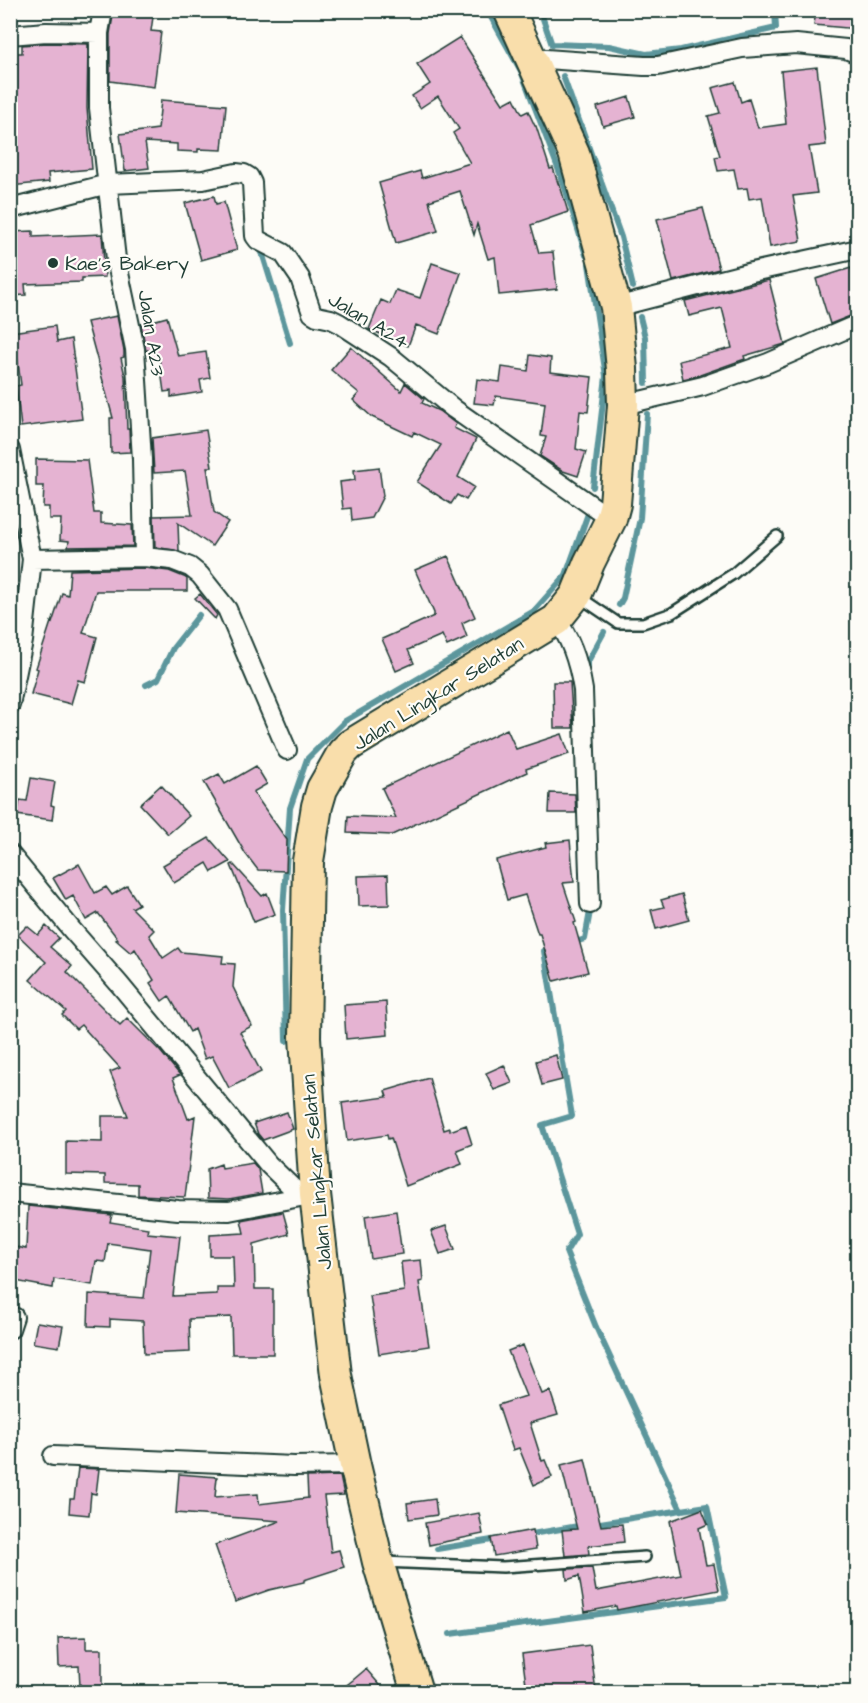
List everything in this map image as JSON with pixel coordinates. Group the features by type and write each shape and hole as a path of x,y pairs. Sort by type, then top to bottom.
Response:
{"highway":[{"name":"Jalan Lingkar Selatan","path":"417,1692 378,1562 354,1465 336,1375 308,1195 305,1037 308,861 322,789 343,752 350,745 556,620 576,595 611,519 616,492 622,405 622,369 616,307 574,153 509,10"}],"street":[{"name":"Jalan A23","path":"103,10 99,33 99,108 116,259 135,349 142,459 144,557"},
{"path":"10,35 46,32 99,33"},
{"path":"532,58 658,66 742,48 796,44 846,49 858,54"},
{"name":"Jalan A24","path":"10,209 108,184 204,180 236,173 249,177 254,195 255,236 258,240 283,253 300,278 312,313 339,323 391,357 454,409 611,519"},
{"path":"616,307 752,272 858,249"},
{"path":"622,405 703,386 768,363 858,324"},
{"path":"10,450 32,559 17,640 10,705"},
{"path":"32,559 144,557 172,560 200,574 227,609 287,750"},
{"path":"556,620 566,632 583,690 590,904"},
{"path":"10,854 269,1165 308,1195"},
{"path":"10,1193 111,1204 229,1211 308,1195"},
{"path":"53,1456 294,1466 354,1465"}],"lane":[{"path":"576,595 618,623 643,623 672,613 733,574 777,536"},
{"path":"378,1562 503,1567 645,1557"}],"building":[{"path":"114,10 129,12 130,10 154,10 151,31 161,32 154,87 110,81 110,34"},
{"path":"816,10 858,10 858,29 814,25"},
{"path":"460,37 503,104 514,98 522,114 528,111 536,126 550,169 553,168 559,182 568,212 531,225 539,253 553,252 557,289 499,295 495,257 488,259 477,224 474,235 460,191 429,201 438,231 396,243 379,183 420,171 422,178 470,163 453,133 459,129 438,96 420,108 412,96 430,84 417,64"},
{"path":"88,44 87,108 92,169 48,173 49,182 10,186 10,88 17,88 17,53 22,53 22,45"},
{"path":"817,67 826,145 809,147 817,193 793,196 801,241 770,247 762,197 749,199 747,188 738,189 734,169 718,171 715,157 720,156 708,116 720,113 712,88 735,82 741,102 749,99 758,128 786,124 781,71"},
{"path":"629,97 635,117 603,126 597,107"},
{"path":"161,100 226,105 222,150 177,151 177,144 145,142 149,168 125,171 120,134 158,129"},
{"path":"214,196 216,204 224,202 237,250 201,260 185,203"},
{"path":"703,208 719,269 673,281 657,219"},
{"path":"33,231 33,237 102,234 105,277 82,278 82,282 25,284 26,295 10,296 10,232"},
{"path":"432,263 461,273 439,334 416,325 408,346 369,329 381,300 390,304 396,290 420,298"},
{"path":"851,268 858,289 858,313 830,324 816,279"},
{"path":"769,280 785,344 744,356 745,359 683,379 679,361 732,348 722,308 689,316 685,301"},
{"path":"117,316 124,351 124,357 121,358 125,376 130,452 111,453 110,418 113,418 87,322"},
{"path":"167,317 178,356 206,352 210,378 200,380 202,392 171,397 171,391 164,392 159,357 151,359 148,350 146,351 141,324"},
{"path":"55,326 57,342 71,339 82,419 21,427 16,386 21,385 11,332"},
{"path":"351,347 401,391 405,383 424,399 422,403 439,411 456,424 454,428 476,439 458,477 474,487 466,500 457,495 451,504 417,482 441,445 414,432 412,436 372,417 353,400 359,393 331,370"},
{"path":"530,355 551,358 550,372 592,377 588,412 580,411 576,449 586,452 578,476 563,471 540,456 546,437 541,436 545,403 496,396 494,405 474,403 477,379 500,382 502,367 528,371"},
{"path":"206,430 212,467 207,467 214,512 228,522 212,546 178,523 179,551 155,547 154,516 192,515 185,471 154,473 152,438"},
{"path":"36,459 87,460 94,513 101,513 101,523 132,525 133,546 68,547 69,541 60,540 61,519 49,519 49,507 43,507 44,486 36,486"},
{"path":"379,467 383,496 372,518 352,521 351,508 343,509 340,482 355,480 354,470"},
{"path":"448,556 475,617 462,623 467,637 447,646 442,635 408,650 414,663 396,671 382,639 434,616 415,570"},
{"path":"144,568 169,571 184,577 187,579 187,591 96,591 83,633 97,637 85,682 78,680 71,704 31,694 38,669 36,668 51,622 62,593 68,595 70,570"},
{"path":"200,594 217,615 215,619 195,598"},
{"path":"553,682 570,682 573,728 554,728"},
{"path":"507,729 516,749 562,734 569,754 526,769 527,772 392,835 347,833 348,816 396,818 382,788"},
{"path":"256,766 267,784 253,792 287,840 286,871 258,870 245,853 204,782 219,774 225,784"},
{"path":"31,778 55,782 51,805 54,806 52,820 17,815 20,800 27,801"},
{"path":"161,785 189,816 168,834 140,804"},
{"path":"550,793 575,794 576,813 549,813"},
{"path":"209,838 230,862 212,872 207,863 174,883 163,865"},
{"path":"570,840 574,882 563,883 576,922 574,923 588,972 554,981 525,895 507,900 496,860 546,847 545,843"},
{"path":"79,864 95,893 106,887 112,895 127,886 139,904 132,908 154,930 149,935 163,958 178,948 181,952 223,956 222,963 235,964 233,987 252,1026 240,1032 261,1072 229,1088 212,1056 205,1059 194,1029 190,1032 169,996 162,1001 150,983 154,980 135,949 131,953 116,940 118,939 98,913 86,920 73,896 66,900 53,878"},
{"path":"233,864 262,896 267,893 275,914 254,922 231,865"},
{"path":"388,875 389,905 359,906 358,876"},
{"path":"682,894 689,920 656,929 651,910 664,907 661,900"},
{"path":"27,926 38,935 46,926 59,938 50,947 72,966 67,972 120,1025 127,1018 180,1075 173,1078 188,1119 195,1116 185,1197 138,1195 138,1184 105,1183 105,1175 66,1174 66,1141 102,1142 102,1116 128,1116 110,1072 120,1068 81,1025 76,1029 62,1015 66,1011 30,980 46,962 18,935"},
{"path":"386,1002 388,1035 346,1039 344,1005"},
{"path":"556,1055 562,1080 542,1085 536,1061"},
{"path":"504,1065 512,1083 494,1090 486,1073"},
{"path":"429,1078 444,1130 450,1128 450,1131 466,1125 472,1144 457,1150 462,1164 406,1186 391,1138 388,1139 387,1135 347,1141 342,1103 387,1097 385,1091"},
{"path":"287,1112 293,1129 263,1140 254,1123"},
{"path":"253,1163 258,1169 262,1193 229,1199 208,1198 207,1169 221,1164 222,1168"},
{"path":"28,1206 112,1215 110,1222 148,1228 147,1233 180,1236 173,1296 217,1294 217,1288 234,1288 233,1256 210,1256 210,1235 244,1233 241,1220 283,1212 289,1234 254,1244 255,1289 273,1289 273,1354 232,1354 231,1317 189,1319 190,1352 144,1354 143,1321 110,1319 110,1327 88,1326 89,1294 144,1298 150,1249 108,1243 105,1262 96,1261 92,1285 54,1279 53,1288 10,1280 10,1246 26,1249"},
{"path":"396,1211 402,1254 371,1259 365,1216"},
{"path":"446,1226 455,1249 440,1254 431,1231"},
{"path":"421,1260 423,1281 419,1282 429,1346 379,1354 370,1296 404,1291 401,1262"},
{"path":"37,1322 63,1326 59,1347 33,1343"},
{"path":"523,1345 542,1394 550,1391 558,1415 530,1423 542,1461 545,1460 552,1477 534,1485 519,1448 513,1450 498,1405 526,1396 508,1351"},
{"path":"585,1459 601,1526 622,1524 624,1542 588,1546 589,1554 565,1556 562,1530 577,1529 561,1465"},
{"path":"78,1468 99,1469 96,1494 91,1493 89,1515 69,1513 70,1499 74,1499"},
{"path":"179,1474 217,1477 215,1497 258,1494 259,1504 308,1498 307,1477 340,1476 344,1495 324,1496 331,1552 339,1550 344,1567 304,1580 304,1582 269,1590 235,1602 215,1545 280,1521 176,1513"},
{"path":"435,1499 437,1515 409,1519 407,1503"},
{"path":"702,1509 708,1524 699,1528 706,1565 714,1564 719,1590 617,1610 616,1606 585,1612 579,1576 567,1580 566,1569 592,1568 596,1591 681,1575 670,1521"},
{"path":"479,1513 483,1534 429,1545 425,1523"},
{"path":"533,1530 536,1549 494,1556 491,1538"},
{"path":"86,1637 86,1649 102,1649 102,1686 80,1687 79,1666 59,1667 58,1638"},
{"path":"590,1645 596,1692 527,1692 522,1654"},
{"path":"366,1669 386,1692 338,1692 353,1680"}],"waterway":[{"path":"487,10 521,71 564,184 586,255"},
{"path":"540,10 552,45"},
{"path":"552,44 609,46 646,54 681,50 776,28 775,10"},
{"path":"563,76 621,237 633,287"},
{"path":"260,246 290,343"},
{"path":"589,264 606,376 593,487"},
{"path":"640,317 645,337 646,383"},
{"path":"619,605 623,598 640,518 647,414"},
{"path":"286,1041 283,910 290,808 307,759 345,721 534,611 566,575 590,508"},
{"path":"146,685 158,679 173,648 199,615"},
{"path":"587,674 587,663 604,632"},
{"path":"572,943 585,939 591,906"},
{"path":"551,949 544,951 572,1116 542,1125 577,1234 566,1252 596,1327 681,1510"},
{"path":"450,1634 726,1597 707,1506 594,1524"},
{"path":"526,1535 584,1525"},
{"path":"437,1549 498,1539"}],"place":[{"name":"Kae's Bakery","path":"53,263"}]}
